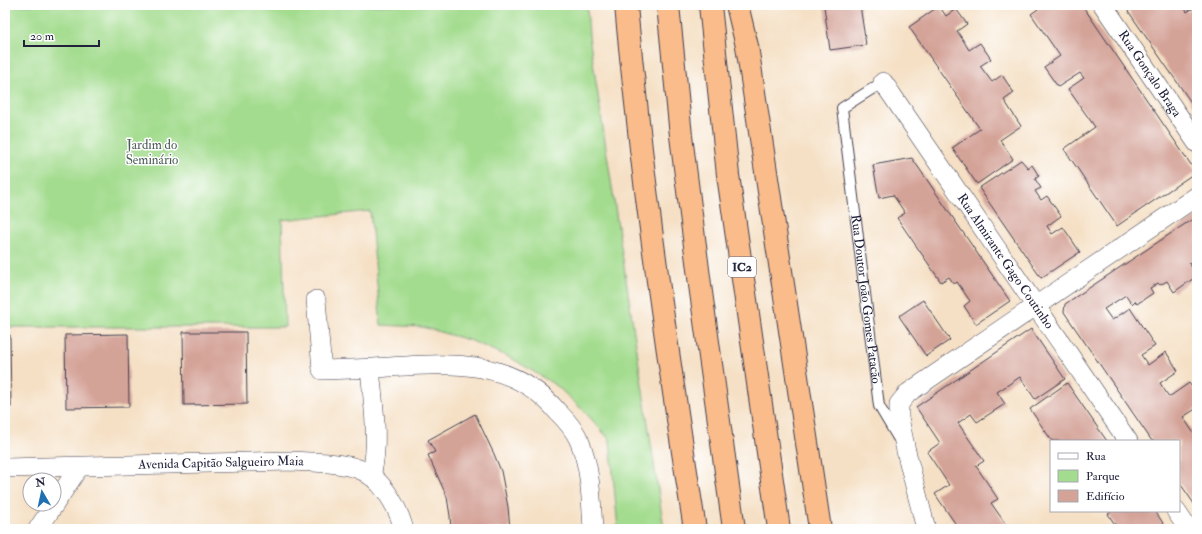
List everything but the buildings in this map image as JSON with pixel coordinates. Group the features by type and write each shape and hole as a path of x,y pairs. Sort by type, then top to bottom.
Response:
{"highway":[{"path":"626,5 628,39 647,194 670,366 695,529"},
{"path":"668,5 681,136 734,529"},
{"name":"IC2","path":"710,5 728,175 779,529"},
{"path":"737,5 747,46 820,529"}],"street":[{"name":"Rua Gonçalo Braga","path":"1103,5 1197,143"},
{"name":"Rua Almirante Gago Coutinho","path":"883,82 1127,440"},
{"path":"906,451 899,410 900,404 908,393 1197,196"},
{"path":"316,300 322,370 444,365 479,367 498,371 519,380 552,404 566,420 578,438 584,456 589,477 593,529"},
{"path":"370,369 376,443 374,465 370,476"},
{"name":"Rua Doutor João Gomes Patacão","path":"906,451 926,529"},
{"name":"Avenida Capitão Salgueiro Maia","path":"5,468 291,461 340,464 357,469 370,476 391,498 398,510 404,529"},
{"path":"38,529 79,467"},
{"path":"1177,512 1188,529"}],"lane":[{"name":"Rua Doutor João Gomes Patacão","path":"883,82 842,108 879,406 906,451"}],"green space":[{"name":"Jardim do Seminário","path":"5,5 587,5 589,36 664,529 618,529 610,440 585,412 557,386 513,359 472,341 422,327 381,325 370,211 282,220 285,327 5,327"}]}
